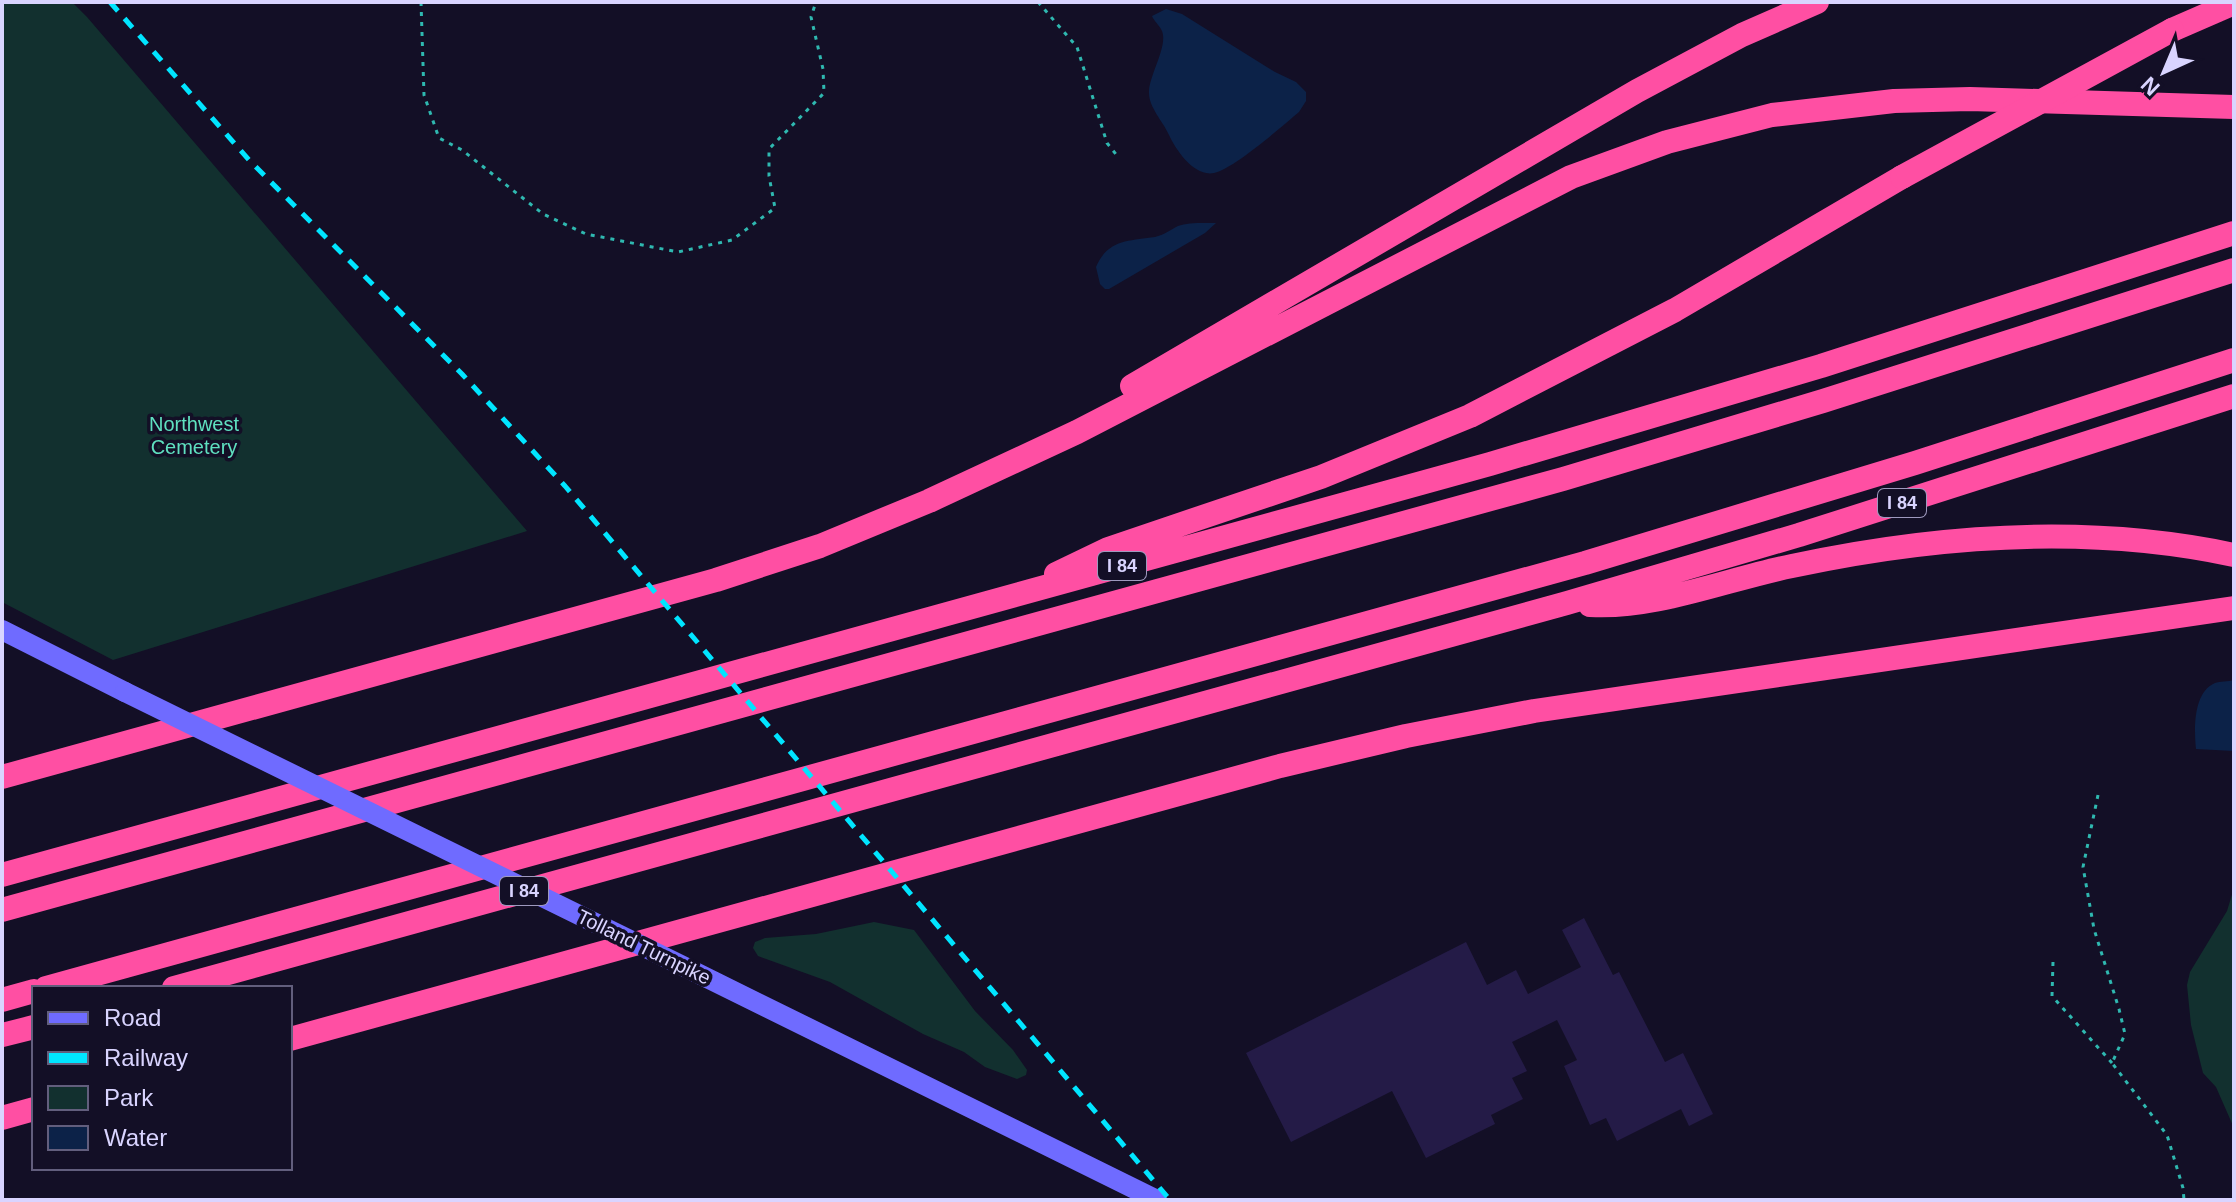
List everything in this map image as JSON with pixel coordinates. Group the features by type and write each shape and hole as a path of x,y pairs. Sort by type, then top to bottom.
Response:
{"highway":[{"path":"1011,461 1071,422 1637,91 1742,35 1817,2"},
{"path":"1026,593 1108,549 1321,477 1422,438 1484,409 1675,310 1902,177 2172,30 2234,3"},
{"path":"2,777 751,569 890,518 1077,432 1571,177 1680,138 1783,113 1907,100 2234,107"},
{"name":"I 84","path":"2,875 1627,424 1948,327 2234,233"},
{"path":"2,910 1537,487 1823,401 2234,270"},
{"path":"53,986 1572,567 1915,463 2234,360"},
{"name":"I 84","path":"181,986 1567,603 1813,530 2234,396"},
{"path":"1567,603 1599,606 1642,603 1789,566 1911,545 2041,537 2151,541 2234,555"},
{"path":"292,1038 1280,766 1406,736 1570,706 2234,608"},
{"path":"2,1000 32,992"},
{"path":"2,1035 32,1028"},
{"path":"2,1118 32,1110"}],"main road":[{"name":"Tolland Turnpike","path":"2,630 1157,1200"}],"path":[{"path":"421,2 424,95 439,138 462,150 543,214 586,234 678,252 732,240 775,208 769,176 769,149 824,93 823,69 811,17 816,2"},
{"path":"1038,2 1077,47 1107,143 1119,158"},
{"path":"2098,795 2083,867 2094,929 2125,1034 2112,1063"},
{"path":"2053,962 2052,996 2112,1063 2167,1135 2184,1200"}],"green space":[{"name":"Northwest Cemetery","path":"2,2 72,2 87,17 527,531 113,660 2,602"},
{"path":"2234,888 2234,1128 2216,1087 2203,1073 2191,1025 2187,985 2190,972 2227,911"},
{"path":"874,922 914,930 975,1011 1013,1050 1027,1070 1026,1075 1017,1079 985,1067 964,1052 923,1034 830,982 758,956 753,948 755,942 765,938 816,934"}],"water":[{"path":"1166,9 1182,14 1296,82 1306,92 1306,101 1299,112 1245,155 1214,173 1200,171 1187,161 1176,148 1149,97 1163,37 1152,16"},
{"path":"1216,223 1205,233 1109,289 1100,284 1096,267 1113,246 1158,236 1182,225"},
{"path":"2234,680 2234,751 2196,749 2196,712 2202,694 2215,683"}],"building":[{"path":"1584,918 1613,975 1619,972 1665,1062 1683,1053 1713,1114 1689,1126 1681,1109 1617,1141 1606,1118 1590,1125 1564,1066 1577,1060 1557,1020 1512,1042 1527,1071 1512,1078 1523,1099 1491,1115 1495,1124 1426,1158 1392,1091 1291,1142 1246,1053 1466,942 1487,985 1516,970 1528,994 1581,967 1562,930"}],"railway":[{"path":"110,2 249,160 462,374 565,486 1170,1200"}]}
